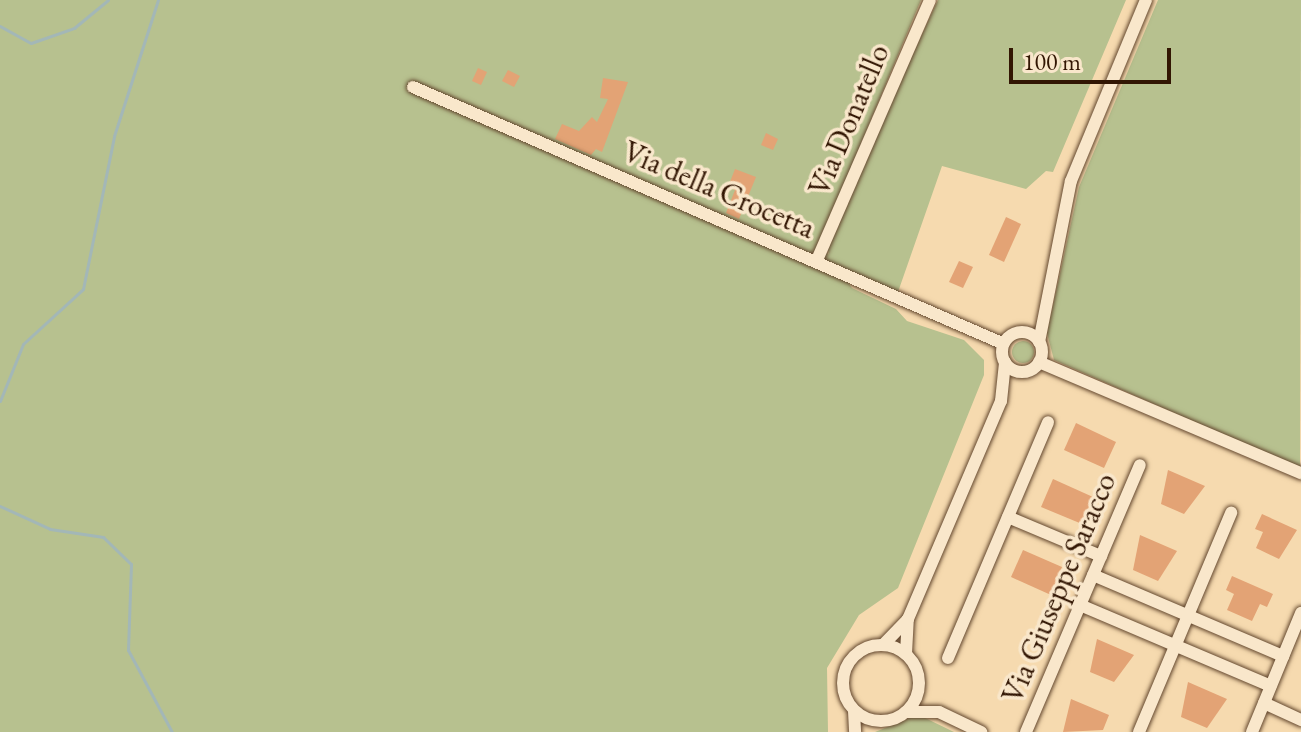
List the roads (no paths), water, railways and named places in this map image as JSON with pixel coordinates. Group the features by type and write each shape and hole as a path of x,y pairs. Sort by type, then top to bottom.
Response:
{"street":[{"name":"Via Donatello","path":"817,260 930,0"},
{"path":"1039,362 1045,297 1076,167 1146,0"},
{"name":"Via della Crocetta","path":"413,87 817,260 1004,344"},
{"path":"906,654 908,619 1001,401 1004,344 1022,332 1045,297"},
{"path":"1022,332 1039,342"},
{"path":"1005,362 1012,369 1027,371"},
{"path":"1001,401 1039,362"},
{"path":"1039,362 1301,473"},
{"path":"948,658 1048,422"},
{"name":"Via Giuseppe Saracco","path":"1026,732 1140,465"},
{"path":"1139,732 1231,513"},
{"path":"1008,517 1101,556"},
{"path":"1093,575 1283,656"},
{"path":"1080,605 1271,686"},
{"path":"1252,732 1301,613"},
{"path":"855,732 854,711 843,691 846,668 860,651 883,645 908,619"},
{"path":"883,645 906,654 917,670 919,688 939,712 981,732"},
{"path":"906,712 919,688"},
{"path":"1264,703 1301,720"},
{"path":"854,711 877,721"},
{"path":"866,732 877,721 906,712 939,712"}],"waterway":[{"path":"0,26 31,43 74,28 108,0"},
{"path":"0,401 23,344 83,289 114,136 158,0"},
{"path":"0,506 50,529 103,537 131,564 128,650 172,732"}]}
